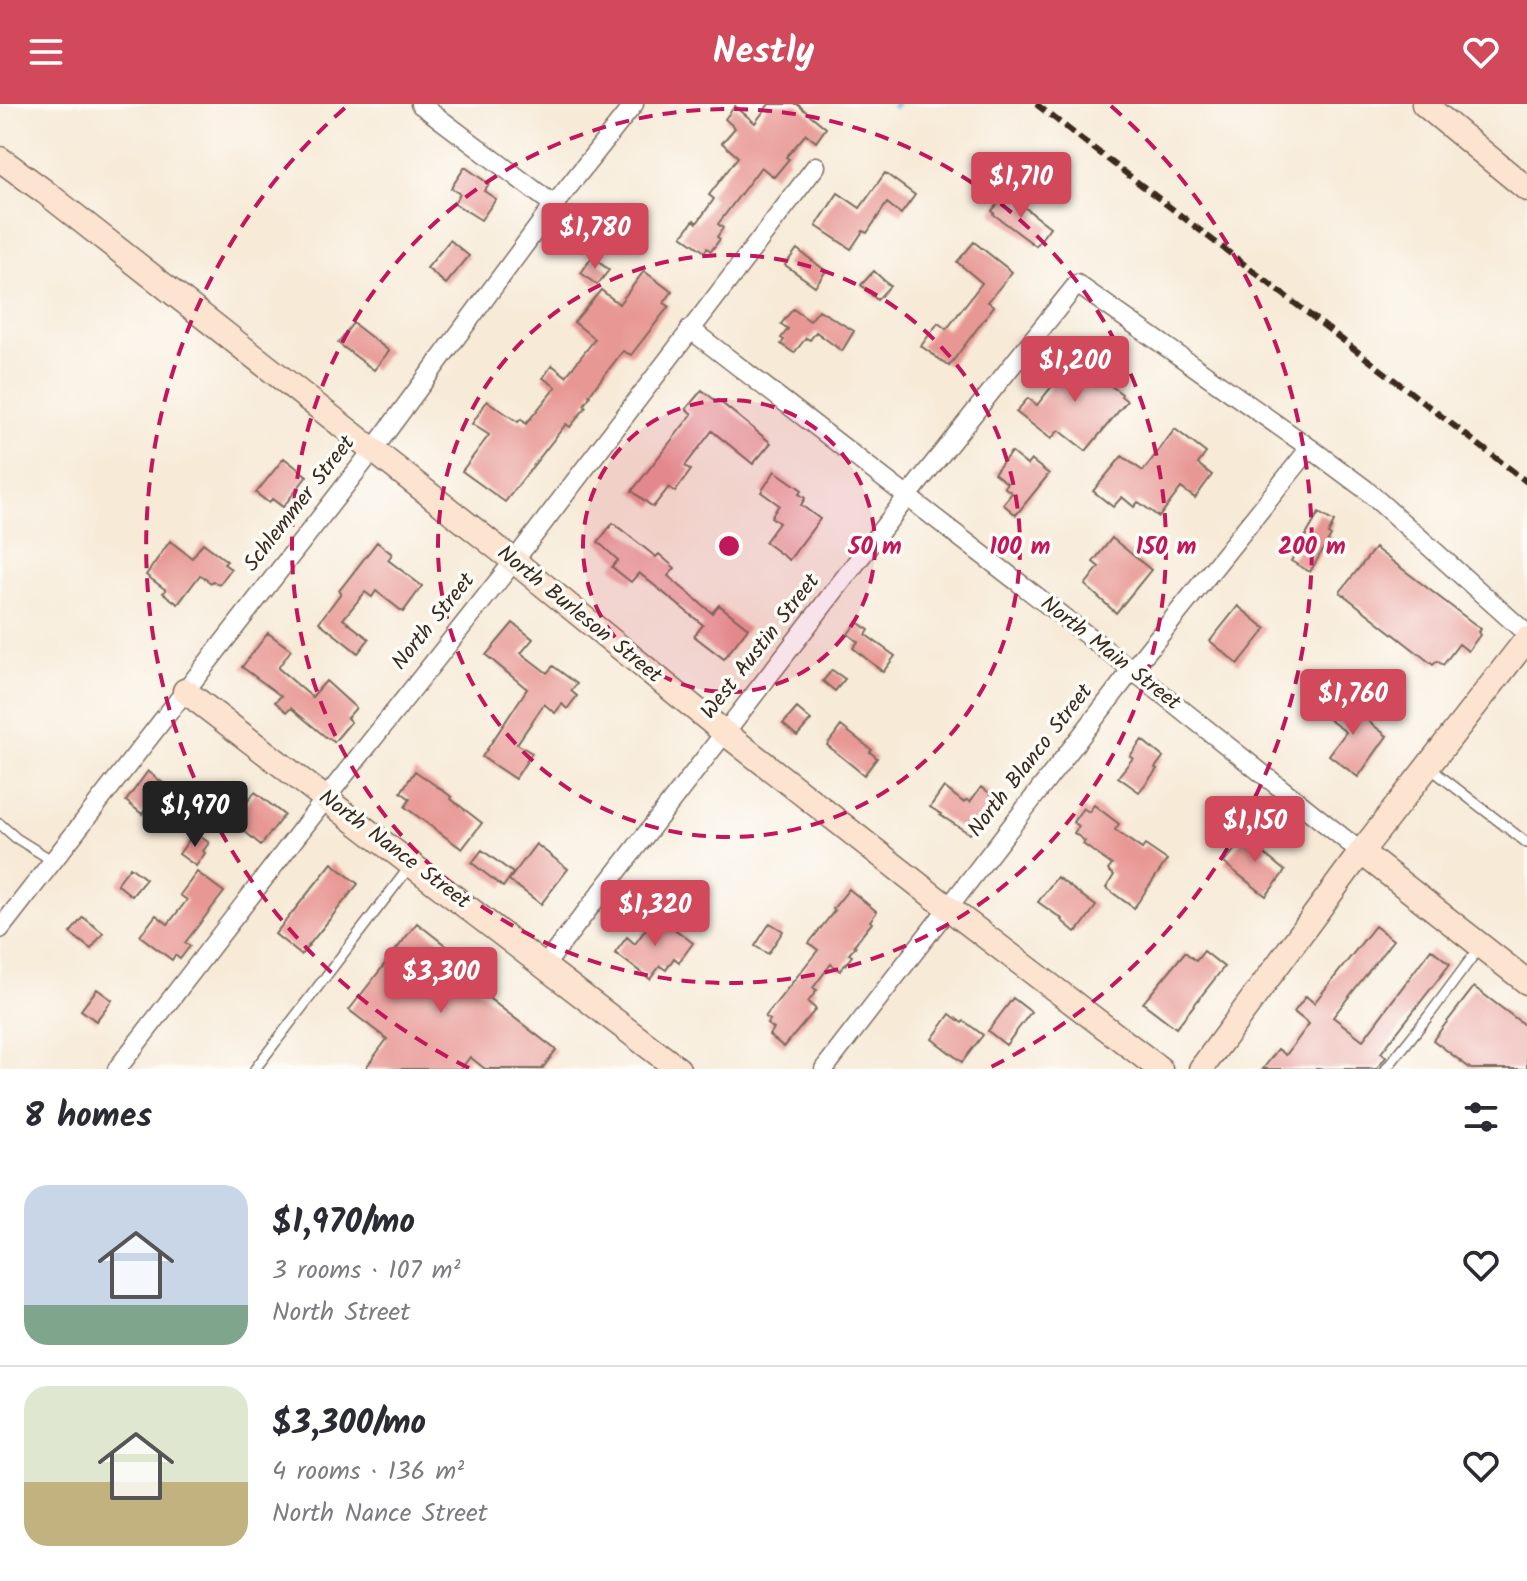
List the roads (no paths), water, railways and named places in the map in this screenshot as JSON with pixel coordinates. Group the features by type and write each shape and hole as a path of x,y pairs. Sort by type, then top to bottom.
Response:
{"street":[{"path":"420,104 554,205"},
{"name":"Schlemmer Street","path":"0,929 373,450 554,205 634,104"},
{"path":"1424,104 1527,189"},
{"name":"North Burleson Street","path":"0,159 514,561 725,733 1160,1069"},
{"name":"North Street","path":"117,1069 514,561 816,166"},
{"name":"West Austin Street","path":"545,965 907,497 1077,284 1310,448"},
{"name":"North Main Street","path":"690,329 1132,670 1527,982"},
{"path":"1201,1069 1361,852 1527,636 1365,489 1310,448"},
{"name":"North Blanco Street","path":"824,1069 1132,670 1310,448"},
{"name":"North Nance Street","path":"185,691 678,1069"}],"lane":[{"path":"1427,766 1527,843"},
{"path":"0,824 53,861"},
{"path":"255,1069 412,864"},
{"path":"1386,1069 1480,946"}],"railway":[{"path":"1036,104 1527,482"}]}
